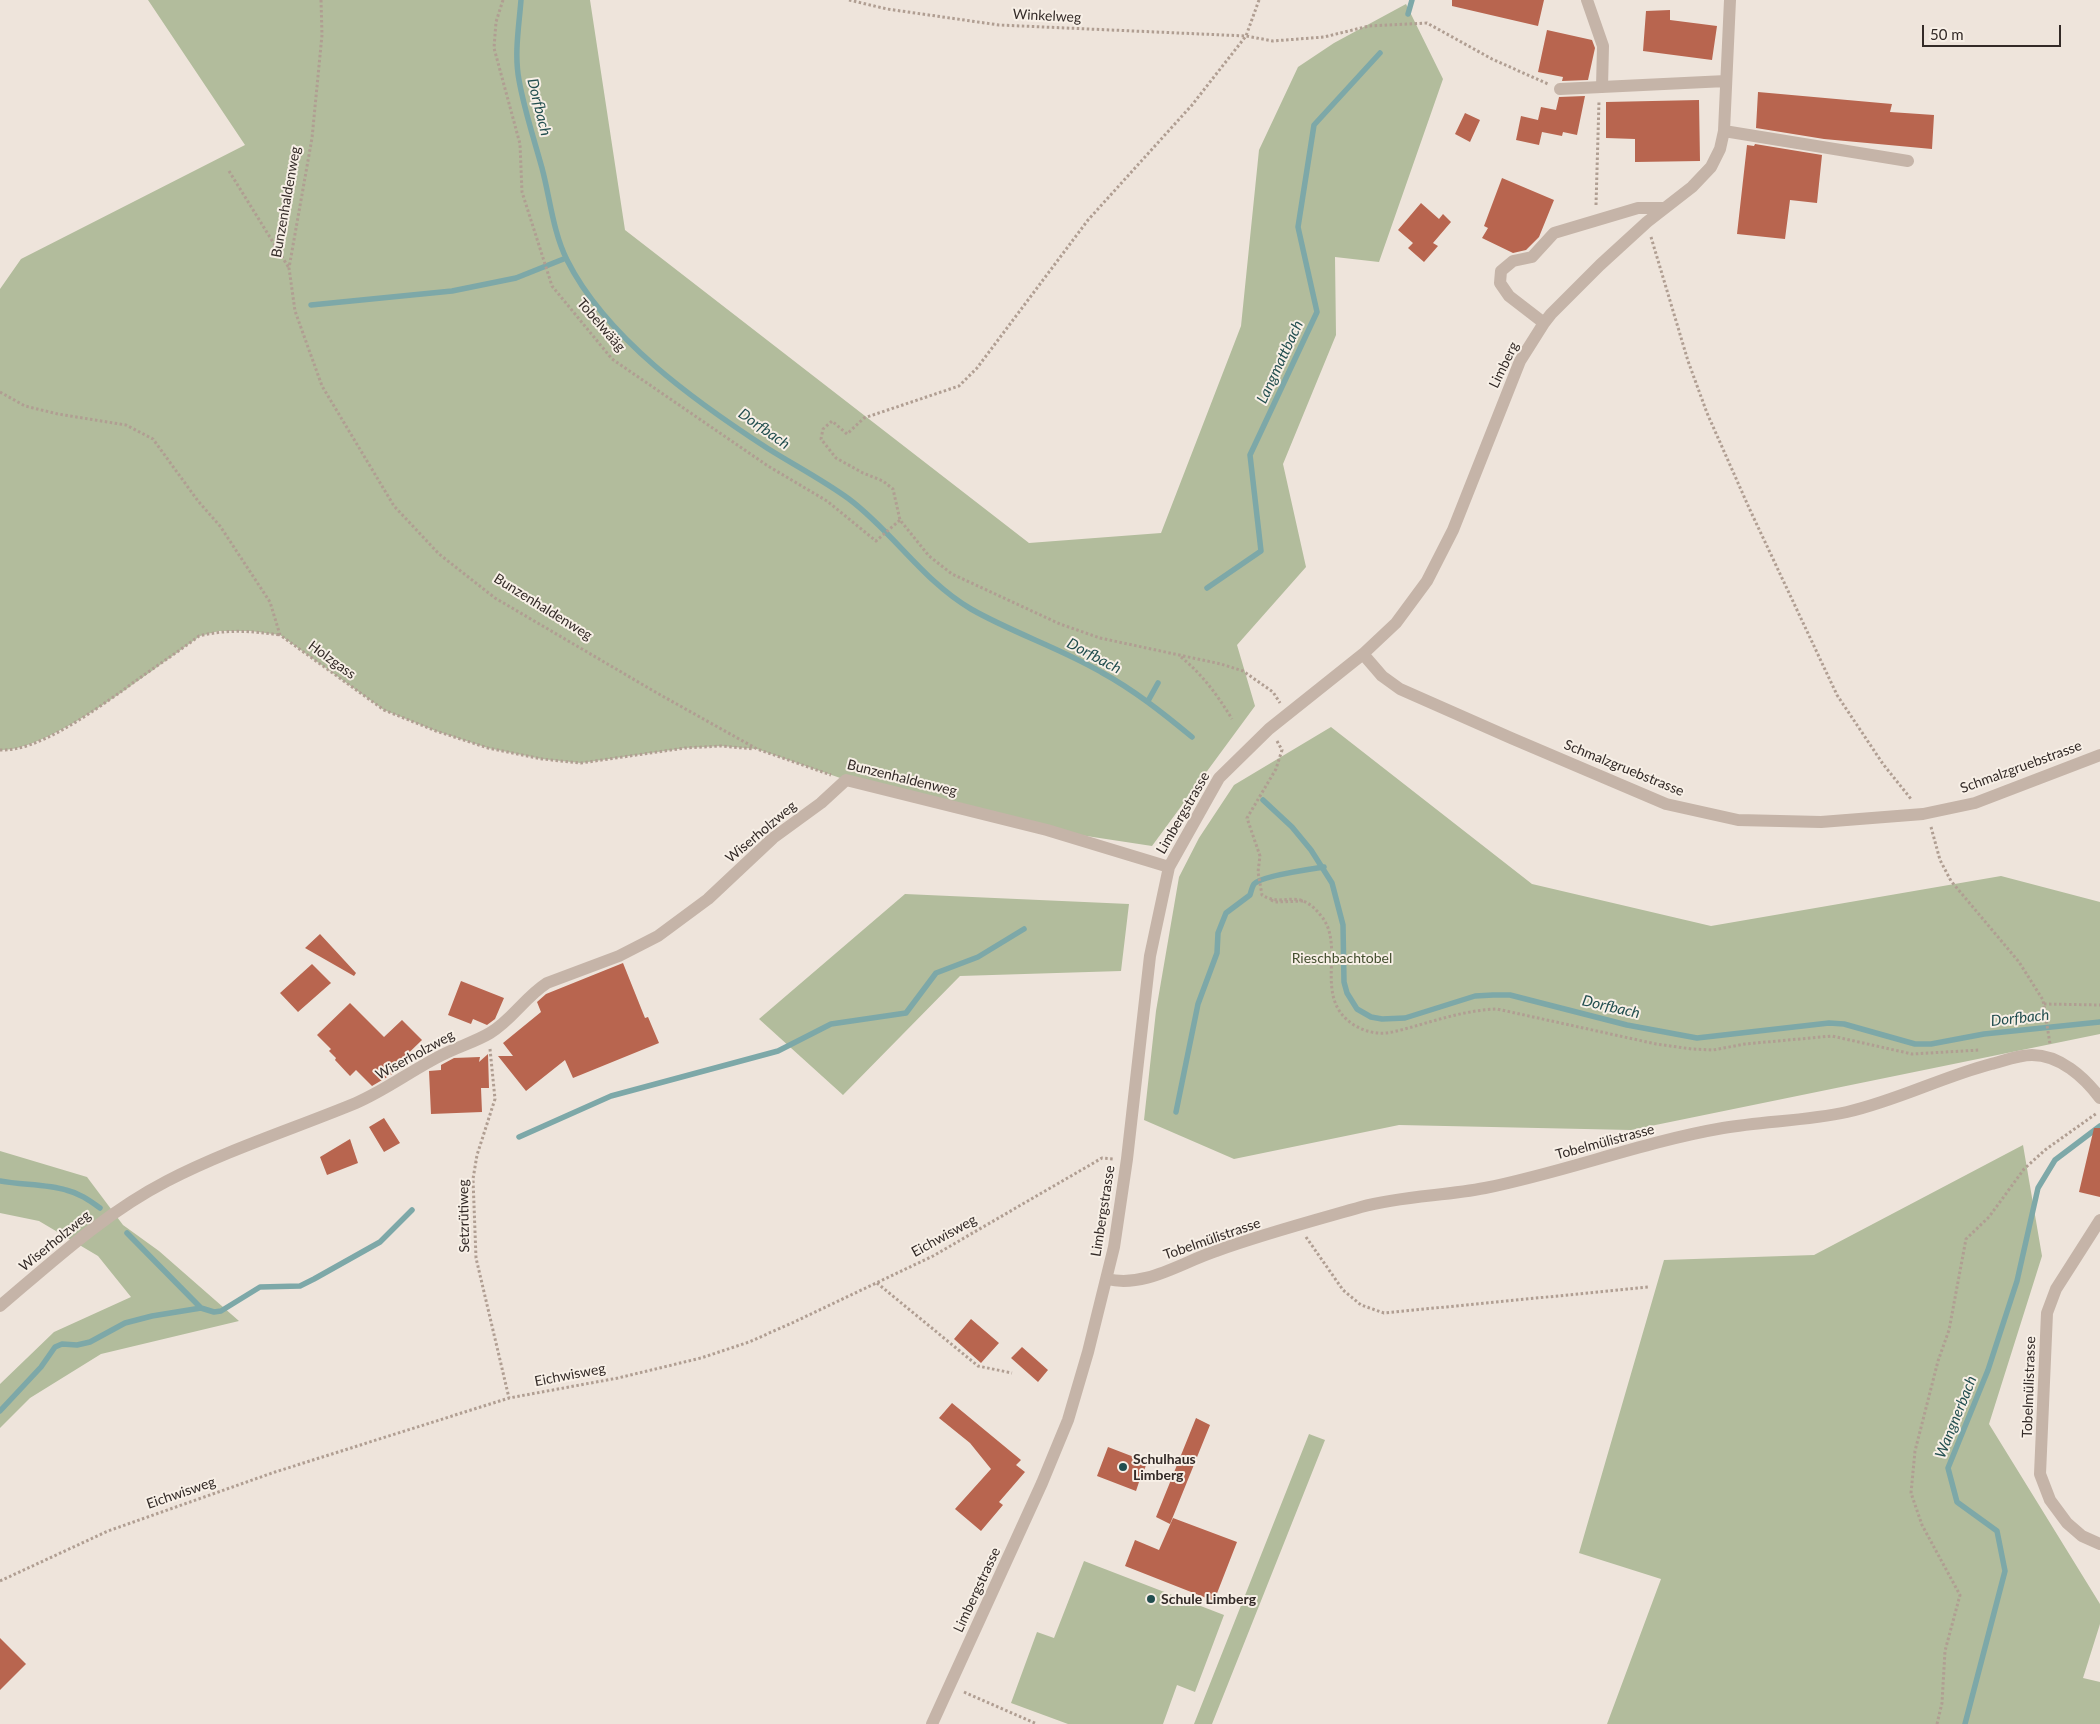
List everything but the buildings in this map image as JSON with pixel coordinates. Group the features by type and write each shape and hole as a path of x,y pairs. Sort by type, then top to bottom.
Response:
{"street":[{"path":"1587,0 1603,46 1601,87"},
{"name":"Limberg","path":"1286,714 1363,654 1396,623 1427,581 1453,530 1520,361 1544,323 1593,272 1647,222 1692,187 1710,167 1720,149 1724,131 1730,0"},
{"path":"1560,89 1726,81"},
{"path":"1724,131 1908,161"},
{"path":"1544,323 1509,296 1500,283 1501,271 1513,261 1532,257 1554,233 1638,208 1665,208"},
{"name":"Schmalzgruebstrasse","path":"1363,654 1382,676 1400,688 1616,784 1666,804 1738,820 1821,822 1923,814 1975,803 2100,755"},
{"name":"Limbergstrasse","path":"932,1724 1042,1483 1068,1420 1088,1352 1114,1248 1127,1159 1150,956 1169,867 1220,778 1286,714"},
{"name":"Bunzenhaldenweg","path":"846,780 1047,830 1169,867"},
{"name":"Wiserholzweg","path":"0,1306 95,1227 130,1202 166,1181 388,1088 444,1054 498,1028 536,990 547,983 619,956 658,936 708,899 773,838 821,803 846,780"},
{"name":"Tobelmülistrasse","path":"1107,1279 1118,1282 1137,1281 1215,1251 1365,1206 1503,1185 1603,1156 1724,1128 1823,1118 1855,1110 1962,1072 2031,1055 2052,1059 2077,1074 2100,1098"},
{"name":"Tobelmülistrasse","path":"2100,1220 2056,1289 2047,1313 2040,1474 2050,1500 2067,1524 2082,1536 2100,1544"}],"path":[{"name":"Bunzenhaldenweg","path":"321,0 322,35 312,138 289,268 295,311 322,386 394,506 440,554 495,598 757,749 846,780"},
{"name":"Tobelwääg","path":"503,0 496,22 494,48 520,144 522,192 552,286 612,359 768,466 827,502 876,541 900,520"},
{"name":"Winkelweg","path":"849,0 887,9 999,25 1246,36 1273,41 1324,37 1369,26 1427,23 1492,59 1560,89"},
{"path":"1259,0 1246,36 1192,105 1088,220 977,368 959,386 864,418 847,434 832,421 823,430 821,439 836,458 863,473 883,481 893,489 900,520 929,556 952,574 973,586 1060,624 1100,638 1243,671 1273,692 1286,714"},
{"path":"1596,220 1601,87"},
{"path":"229,171 289,268"},
{"path":"1647,222 1688,361 1707,413 1750,510 1837,695 1883,764 1930,824 1940,860 1948,877 2018,962 2044,1004 2049,1040"},
{"path":"0,392 25,406 58,414 126,425 153,439 198,501 220,526 270,602 280,635 251,631 218,631 200,636 97,709 63,729 21,747 0,750"},
{"name":"Holzgass","path":"280,635 384,710 436,731 488,748 542,759 581,762 685,748 721,746 757,749"},
{"path":"1179,656 1193,667 1214,689 1232,720"},
{"path":"1269,729 1282,750 1276,769 1248,818 1260,856 1258,872 1262,894 1275,902 1304,901 1320,915 1328,928 1331,942 1330,966 1333,995 1338,1008 1350,1023 1362,1030 1373,1033 1387,1033 1476,1009 1497,1009 1646,1042 1692,1049 1713,1050 1745,1044 1832,1036 1912,1054 1973,1049 1994,1053 2006,1060"},
{"path":"2044,1004 2100,1006"},
{"name":"Setzrütiweg","path":"488,1034 495,1099 477,1155 473,1178 476,1258 509,1398"},
{"path":"1937,1724 1942,1703 1945,1651 1960,1595 1922,1525 1911,1493 1915,1451 1938,1361 1949,1330 1966,1239 1989,1217 2024,1169 2045,1150 2100,1111"},
{"name":"Eichwisweg","path":"0,1581 108,1531 275,1472 509,1398 618,1378 701,1358 748,1342 934,1256 1102,1158 1127,1159"},
{"path":"1300,1225 1324,1266 1343,1290 1360,1305 1384,1313 1649,1287"},
{"path":"877,1283 978,1366 1012,1373"},
{"path":"949,1686 1037,1724"}],"green space":[{"path":"148,0 590,0 625,230 1029,543 1161,533 1241,326 1259,150 1298,67 1334,43 1406,4 1443,79 1379,262 1335,257 1336,335 1283,464 1306,567 1237,645 1255,706 1152,846 1047,830 846,780 757,749 721,746 685,748 581,763 542,759 488,748 436,731 384,710 280,635 251,631 219,631 200,636 131,686 74,723 21,747 0,750 0,289 21,259 245,145"},
{"name":"Rieschbachtobel","path":"1331,727 1532,884 1711,926 2001,876 2100,902 2100,1034 1631,1130 1399,1125 1234,1159 1144,1120 1156,1011 1179,877 1199,838 1234,785"},
{"path":"905,894 1129,904 1121,971 960,976 843,1095 759,1019"},
{"path":"2023,1145 2042,1256 1989,1424 2100,1604 2100,1624 2083,1678 2100,1682 2100,1724 1607,1724 1661,1579 1579,1553 1664,1260 1814,1255"},
{"path":"0,1151 87,1177 123,1225 159,1251 239,1321 101,1354 30,1398 0,1428 0,1384 54,1332 131,1297 98,1256 39,1221 0,1213"},
{"path":"1309,1434 1325,1440 1212,1724 1194,1724"},
{"path":"1084,1561 1224,1615 1195,1692 1177,1685 1163,1724 1068,1724 1011,1703 1037,1632 1054,1638"}],"waterway":[{"name":"Dorfbach","path":"521,0 517,50 519,80 555,226 567,260 584,289 605,316 629,342 683,389 767,448 849,499 880,526 923,571 954,598 987,618 1069,655 1125,686 1192,737"},
{"name":"Langmattbach","path":"1408,14 1412,0"},
{"name":"Langmattbach","path":"1207,588 1261,551 1250,455 1317,312 1298,227 1314,125 1380,53"},
{"path":"311,305 452,291 516,278 566,258"},
{"name":"Langmattbach","path":"1148,701 1158,683"},
{"name":"Dorfbach","path":"1263,800 1292,827 1311,850 1332,883 1343,925 1344,982 1347,993 1357,1009 1371,1017 1382,1019 1405,1018 1475,996 1510,995 1627,1025 1697,1038 1829,1023 1844,1024 1915,1044 1931,1044 1984,1034 2100,1022"},
{"path":"1176,1112 1198,1004 1217,953 1218,933 1226,913 1250,895 1254,884 1258,881 1287,873 1324,867"},
{"path":"519,1137 611,1096 778,1051 831,1024 906,1013 936,973 978,957 1024,929"},
{"name":"Wangnerbach","path":"1965,1724 2005,1571 1997,1531 1957,1502 1948,1468 1988,1370 2017,1281 2038,1188 2055,1160 2100,1126"},
{"path":"0,1181 71,1191 100,1208"},
{"path":"127,1233 201,1308 214,1312 221,1311 260,1287 300,1286 314,1279 380,1242 412,1210"},
{"path":"0,1411 41,1367 55,1347 62,1344 77,1345 90,1342 125,1323 152,1316 201,1308"}],"place":[{"name":"Schulhaus Limberg","path":"1123,1467"},
{"name":"Schule Limberg","path":"1151,1599"}]}
